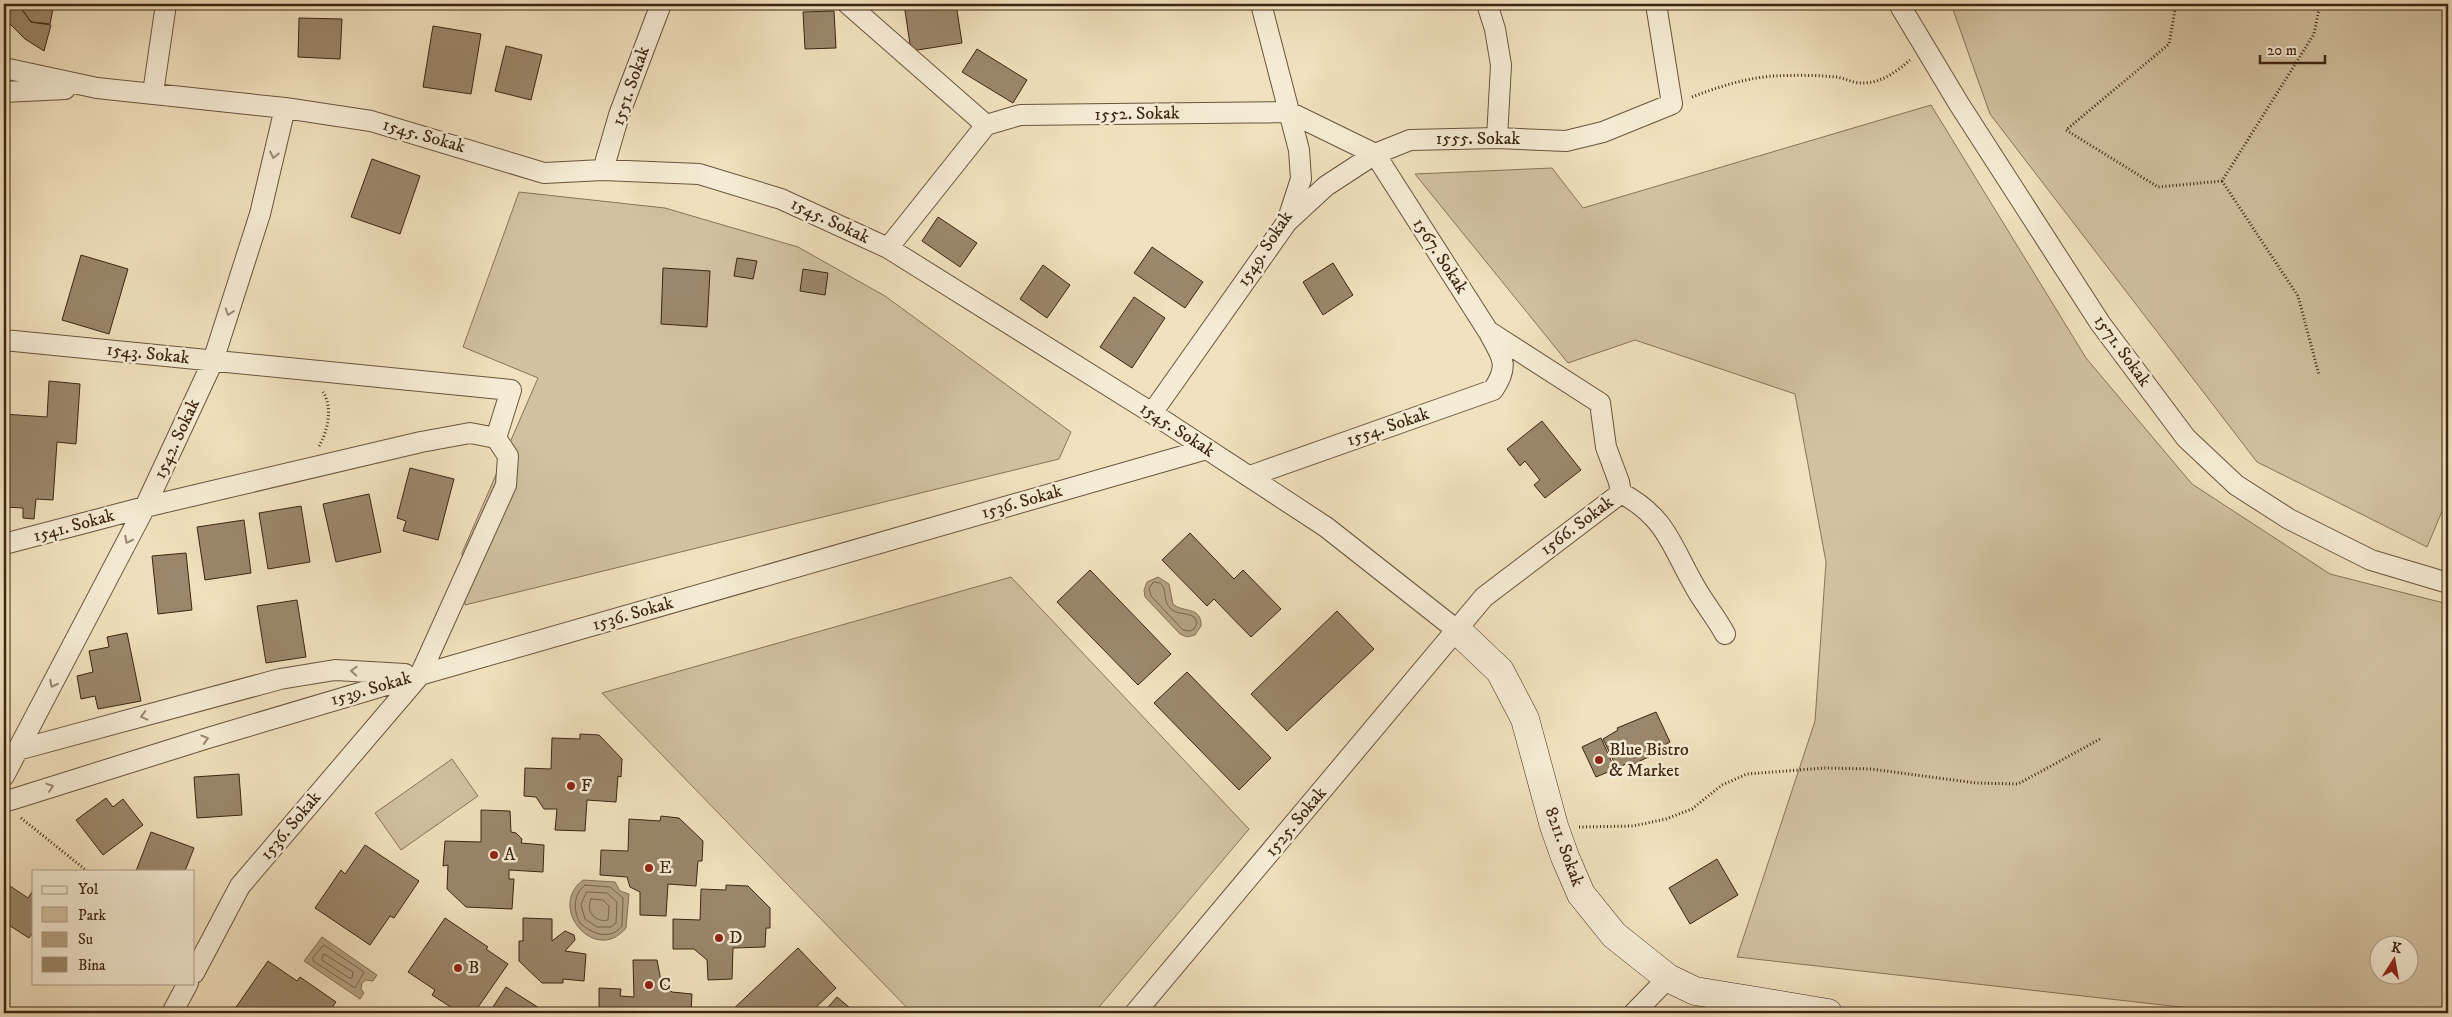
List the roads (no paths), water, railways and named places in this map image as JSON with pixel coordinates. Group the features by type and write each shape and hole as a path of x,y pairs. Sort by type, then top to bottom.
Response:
{"street":[{"path":"153,93 166,4"},
{"name":"1551. Sokak","path":"603,170 620,115 661,4"},
{"path":"848,4 986,125 888,248"},
{"name":"1549. Sokak","path":"1152,413 1287,222 1301,179 1298,150 1262,4"},
{"path":"1487,4 1495,29 1501,65 1497,138"},
{"name":"1555. Sokak","path":"1287,222 1326,186 1375,154 1410,140 1497,138 1566,142 1603,132 1672,104 1656,4"},
{"name":"1571. Sokak","path":"1899,4 1959,104 2100,323 2186,438 2236,486 2289,519 2371,560 2448,583"},
{"path":"4,68 98,88"},
{"path":"4,92 98,88"},
{"name":"1545. Sokak","path":"98,88 285,108 371,121 544,173 603,170 698,174 781,199 888,248 1152,413 1326,527 1458,631"},
{"name":"1542. Sokak","path":"4,776 11,751 145,507 213,361 260,214 285,108"},
{"path":"1289,112 1375,154"},
{"name":"1552. Sokak","path":"986,125 1020,115 1289,112"},
{"name":"1567. Sokak","path":"1375,154 1488,330 1503,358"},
{"name":"1566. Sokak","path":"1458,631 1484,597 1621,493 1620,482 1606,447 1600,403 1488,330"},
{"name":"1543. Sokak","path":"4,340 511,390 496,438"},
{"name":"1554. Sokak","path":"1250,476 1493,390 1503,376 1503,358"},
{"name":"1541. Sokak","path":"4,544 294,471 470,433 496,438"},
{"path":"420,675 506,485 508,456 496,438"},
{"name":"1536. Sokak","path":"195,971 240,886 420,675 1206,449"},
{"path":"1621,493 1644,508 1665,530 1674,544 1694,586 1725,634"},
{"name":"8211. Sokak","path":"1458,631 1500,671 1525,719 1554,826 1581,894 1614,935 1668,978 1695,991 1828,1013"},
{"name":"1525. Sokak","path":"1135,1013 1458,631"},
{"name":"1539. Sokak","path":"11,751 280,679 334,670 420,675"},
{"name":"1539. Sokak","path":"10,808 208,738 420,675"},
{"path":"1634,1013 1668,978"},
{"path":"172,1013 187,984"}],"water":[{"path":"1158,577 1169,584 1173,604 1198,615 1201,626 1195,635 1187,637 1180,634 1145,597 1144,590 1147,582"},
{"path":"583,880 615,882 620,891 629,894 626,928 614,938 601,940 589,936 579,928 572,917 570,905 573,892"},
{"path":"322,937 377,975 373,981 366,980 362,983 361,989 364,993 360,999 304,961"}],"place":[{"name":"Blue Bistro & Market","path":"1599,760"},
{"name":"F","path":"571,786"},
{"name":"A","path":"494,855"},
{"name":"E","path":"649,868"},
{"name":"D","path":"719,938"},
{"name":"B","path":"458,968"},
{"name":"C","path":"649,985"}]}
